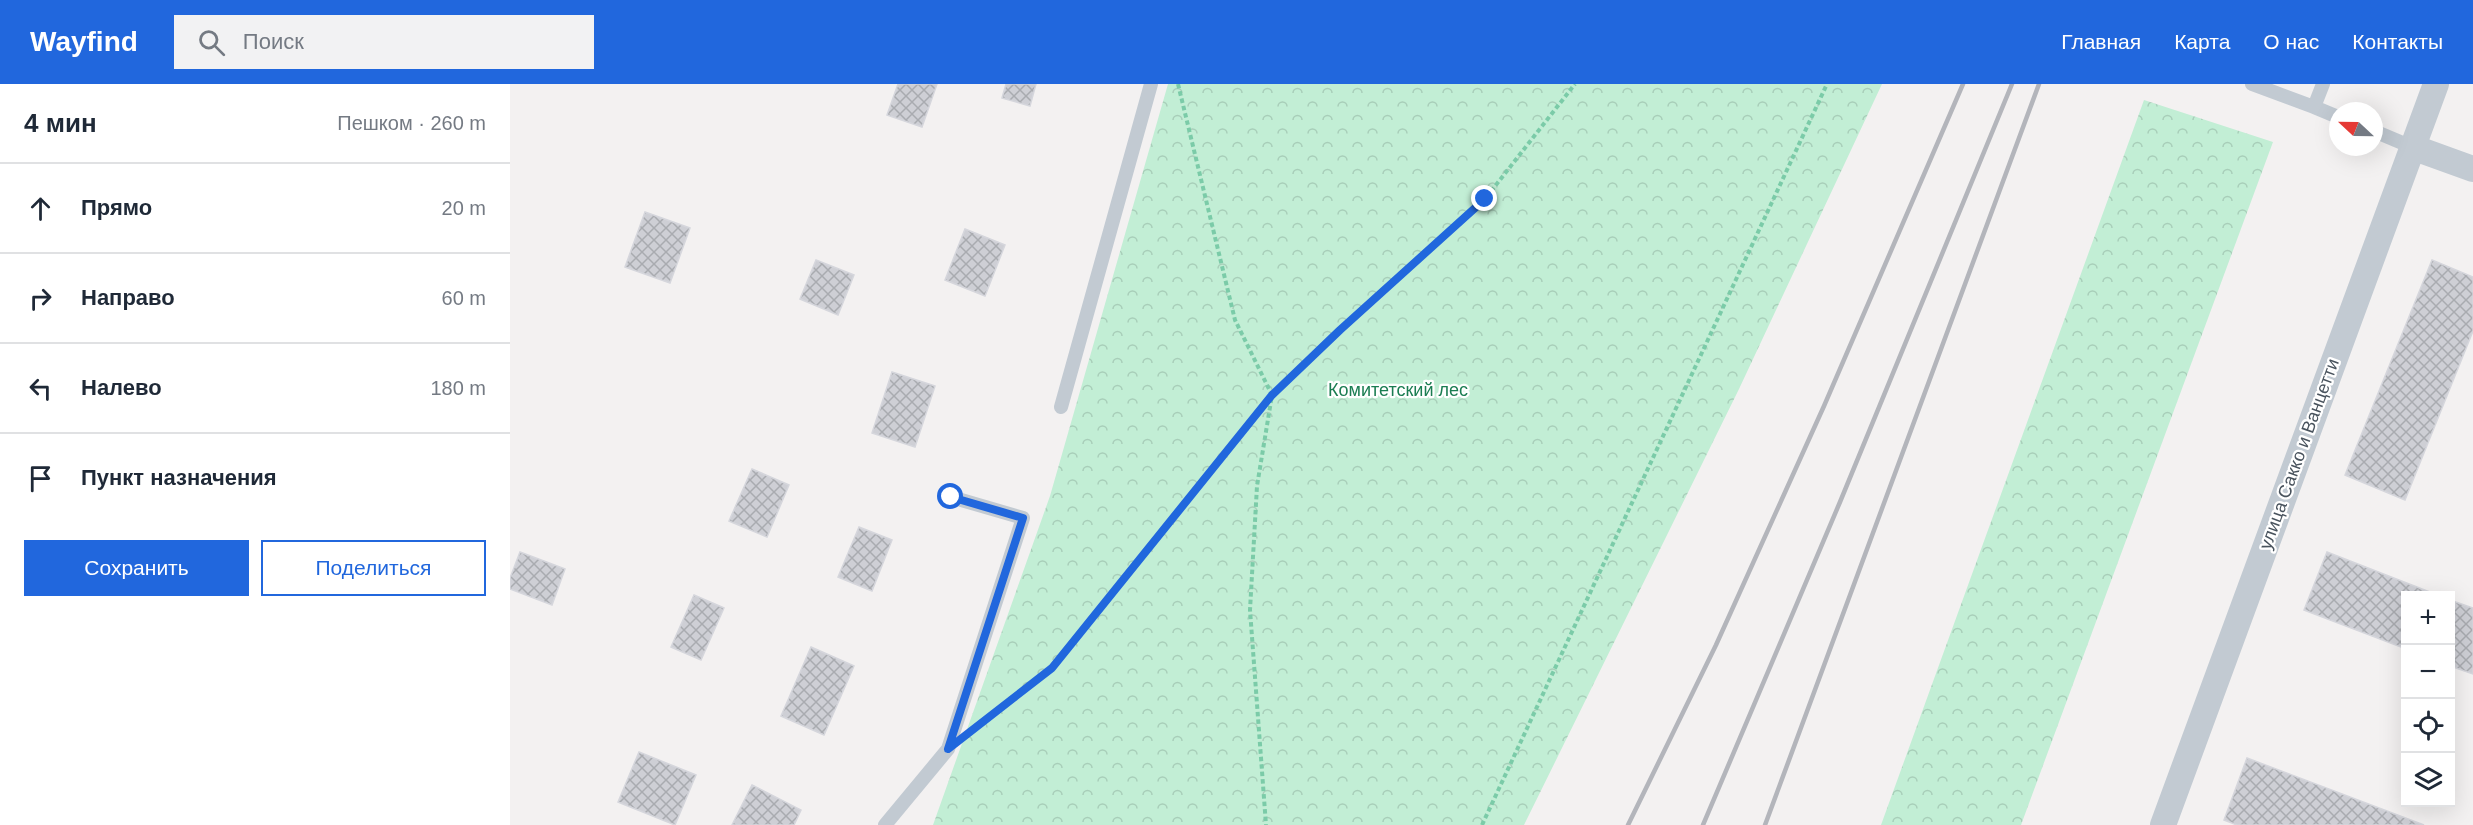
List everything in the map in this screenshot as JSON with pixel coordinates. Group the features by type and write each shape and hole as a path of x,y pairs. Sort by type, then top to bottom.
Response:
{"street":[{"name":"улица Сакко и Ванцетти","path":"2163,825 2436,84"},
{"path":"2412,147 2473,169"}],"lane":[{"path":"1061,407 1151,84"},
{"path":"2252,84 2329,113"},
{"path":"2314,106 2323,84"},
{"path":"2383,136 2412,147"},
{"path":"885,825 948,749 1023,518 951,497"}],"path":[{"path":"1179,84 1235,320 1272,395 1257,486 1250,610 1266,825"},
{"path":"948,749 1052,668 1272,395 1485,199 1575,84"},
{"path":"1482,825 1827,84"}],"green space":[{"name":"Комитетский лес","path":"1168,84 1882,84 1739,389 1524,825 933,825 1050,496"},
{"path":"2144,100 2273,142 2021,825 1881,825"}],"building":[{"path":"898,84 937,84 922,127 887,115"},
{"path":"1006,84 1036,84 1030,106 1002,98"},
{"path":"645,212 690,228 670,283 625,267"},
{"path":"965,229 1005,245 985,296 945,280"},
{"path":"816,260 854,275 838,315 800,299"},
{"path":"2432,260 2473,277 2473,331 2405,500 2345,475"},
{"path":"892,372 935,386 915,447 872,433"},
{"path":"752,469 789,485 767,537 729,521"},
{"path":"859,527 892,540 872,591 838,577"},
{"path":"520,552 565,569 552,605 510,589 510,578"},
{"path":"2327,552 2427,591 2401,591 2401,647 2304,610"},
{"path":"694,595 724,608 701,660 671,647"},
{"path":"2455,602 2473,608 2473,674 2455,668"},
{"path":"811,647 854,666 824,735 781,716"},
{"path":"639,752 696,775 675,825 618,802"},
{"path":"2247,758 2424,825 2237,825 2224,820"},
{"path":"752,785 801,810 794,825 732,825"}],"railway":[{"path":"1628,825 1716,645 1824,406 1963,84"},
{"path":"1703,825 1840,502 2012,84"},
{"path":"1765,825 2039,84"}],"route":[{"path":"951,497 1023,518 948,749 1052,668 1272,395 1485,199"}]}
